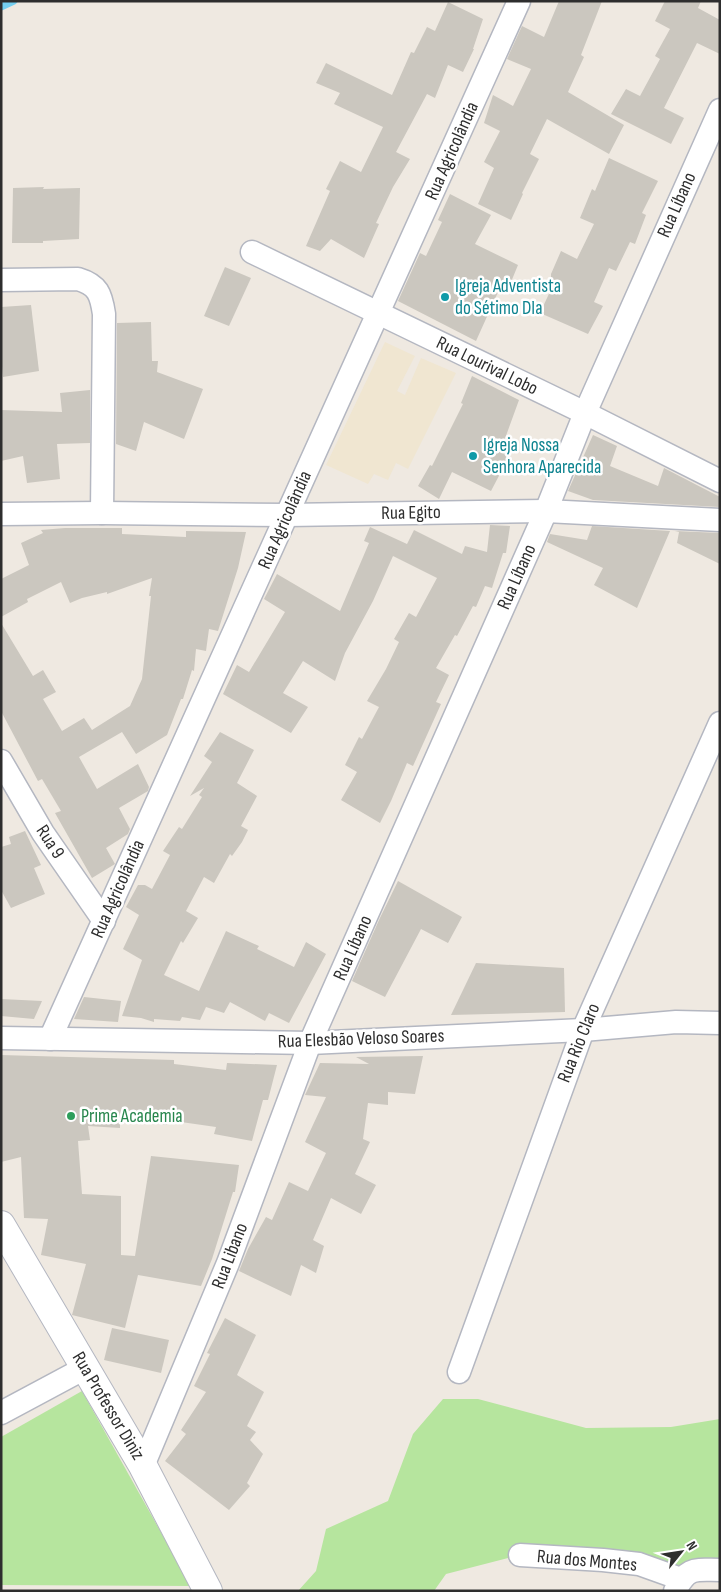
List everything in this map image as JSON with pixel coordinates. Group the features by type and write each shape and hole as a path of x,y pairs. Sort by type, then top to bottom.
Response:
{"street":[{"name":"Rua Agricolândia","path":"50,1038 519,1"},
{"name":"Rua Líbano","path":"310,1044 546,511 585,413 720,110"},
{"name":"Rua Lourival Lobo","path":"252,252 585,413 720,481"},
{"path":"1,280 78,279 94,286 101,296 104,314 102,513"},
{"name":"Rua Egito","path":"1,514 287,515 546,511 720,520"},
{"name":"Rua Rio Claro","path":"459,1372 583,1030 720,722"},
{"name":"Rua 9","path":"1,761 43,833 104,921"},
{"name":"Rua Elesbão Veloso Soares","path":"1,1038 310,1044 583,1030 676,1022 720,1023"},
{"name":"Rua Libano","path":"143,1466 228,1263 310,1044"},
{"name":"Rua Professor Diniz","path":"1,1225 143,1466 208,1591"},
{"path":"1,1413 85,1368"},
{"name":"Rua dos Montes","path":"520,1555 639,1564 678,1585 688,1573 694,1570 720,1570"}],"shaded area":[{"path":"385,342 415,356 397,391 405,395 421,358 456,373 408,469 396,463 388,480 374,474 368,484 326,465"}],"green space":[{"path":"82,1391 191,1586 1,1585 1,1437"},
{"path":"443,1399 478,1399 586,1428 671,1427 720,1419 720,1576 520,1555 446,1574 434,1591 298,1591 316,1571 326,1529 388,1501 413,1434"}],"building":[{"path":"559,1 602,1 581,55 584,57 568,92 624,125 609,154 547,119 530,154 539,159 511,220 478,204 494,168 484,162 500,131 484,123 493,95 513,106 531,69 507,59 522,26 544,37"},
{"path":"665,1 701,1 698,8 720,20 720,54 697,43 664,108 684,118 671,144 611,114 626,89 640,96 660,59 655,56 670,29 655,21"},
{"path":"448,2 483,19 474,49 463,72 448,65 435,98 427,94 396,152 410,159 393,187 376,223 379,224 364,258 331,239 320,251 306,246 330,191 326,189 340,161 361,172 383,127 334,104 340,93 316,83 326,63 392,95 411,52 414,53 427,27 435,31"},
{"path":"609,158 658,181 642,213 646,215 635,244 630,242 616,271 609,268 594,302 603,306 588,334 540,313 554,283 551,281 551,274 561,251 577,259 594,224 580,218 592,189 595,191"},
{"path":"44,187 43,189 80,188 79,239 43,241 43,243 12,243 13,188"},
{"path":"450,194 491,215 475,244 518,265 506,294 499,290 476,341 398,301 420,253 426,256 442,222 438,220"},
{"path":"225,267 251,278 229,326 204,316"},
{"path":"31,305 39,371 3,377 1,307"},
{"path":"151,322 152,361 158,361 157,372 203,389 184,439 144,422 136,451 116,444 117,323"},
{"path":"472,376 519,400 503,444 513,449 491,491 452,472 439,499 418,486 430,465 432,466 463,404 461,403"},
{"path":"90,390 90,443 57,444 60,479 27,483 23,456 1,461 1,410 62,412 60,393"},
{"path":"593,435 617,446 610,466 658,486 664,468 720,497 720,507 593,500 568,491"},
{"path":"490,525 510,526 506,553 503,553 492,588 485,586 476,607 473,606 457,636 455,635 436,668 449,675 436,702 441,704 413,766 407,763 380,823 341,800 357,772 345,765 359,737 362,739 379,707 367,701 399,642 394,639 409,613 416,617 437,578 393,556 373,601 345,653 335,681 303,661 283,693 308,707 291,733 223,694 237,665 249,672 285,612 264,599 277,574 340,611 369,543 364,541 370,527 407,544 414,530 462,554 465,546 487,552"},
{"path":"592,526 670,531 637,608 594,585 603,568 547,542 550,534 587,540"},
{"path":"122,528 122,534 186,537 186,531 246,532 238,568 218,631 209,629 206,651 196,649 194,671 192,670 183,699 181,699 167,735 136,754 122,732 79,757 97,789 138,764 149,787 148,791 119,808 130,829 128,834 106,848 115,864 92,878 55,813 61,811 42,779 38,781 1,711 1,623 33,676 43,670 56,692 43,699 62,731 84,718 92,730 130,706 142,679 152,578 107,594 107,592 82,598 70,603 61,582 27,599 28,602 1,617 1,579 29,565 21,543 43,533 41,530"},
{"path":"675,531 720,533 720,564 677,543 679,532"},
{"path":"220,732 254,750 237,783 257,796 241,826 248,830 242,842 232,856 230,854 214,883 204,877 186,911 198,918 183,943 181,941 164,975 199,991 226,931 259,946 257,949 294,967 306,942 326,954 289,1023 269,1013 265,1021 230,1002 224,1013 206,1007 200,1020 182,1017 180,1021 154,1019 154,1022 141,1018 122,1016 142,960 123,949 139,915 126,907 138,885 145,885 152,889 170,855 163,851 179,827 182,829 202,797 199,795 204,788 190,796 212,762 204,756"},
{"path":"25,831 41,865 34,868 45,894 11,908 1,890 1,847 11,844 9,837"},
{"path":"398,881 462,917 448,943 421,929 385,997 352,981"},
{"path":"476,963 564,968 565,1012 451,1015"},
{"path":"84,997 121,1001 118,1022 74,1019"},
{"path":"1,999 42,1001 34,1019 1,1016"},
{"path":"1,1055 174,1060 174,1064 226,1070 227,1063 277,1065 268,1100 263,1100 252,1141 214,1134 216,1127 167,1120 167,1125 120,1116 120,1128 88,1126 90,1140 78,1141 82,1194 121,1196 121,1255 135,1256 151,1156 239,1165 235,1192 233,1192 212,1259 201,1286 138,1275 125,1328 72,1315 86,1264 41,1255 48,1219 24,1218 21,1157 1,1162"},
{"path":"423,1056 415,1094 388,1092 388,1105 368,1103 363,1139 370,1142 355,1174 376,1185 361,1214 331,1198 313,1240 324,1246 316,1273 301,1265 291,1296 239,1271 248,1249 266,1217 272,1220 289,1182 308,1191 326,1153 305,1142 326,1097 305,1095 320,1063 369,1064 356,1057"},
{"path":"225,1318 256,1335 237,1375 264,1392 247,1426 256,1432 250,1440 263,1454 247,1483 250,1486 229,1510 165,1461 186,1434 181,1430 206,1392 194,1386 210,1354 207,1353"},
{"path":"112,1328 169,1340 161,1373 104,1360"}],"waterway":[{"path":"1,7 14,1"}],"place":[{"name":"Igreja Adventista do Sétimo DIa","path":"445,297"},
{"name":"Igreja Nossa Senhora Aparecida","path":"473,456"},
{"name":"Prime Academia","path":"71,1116"}]}
